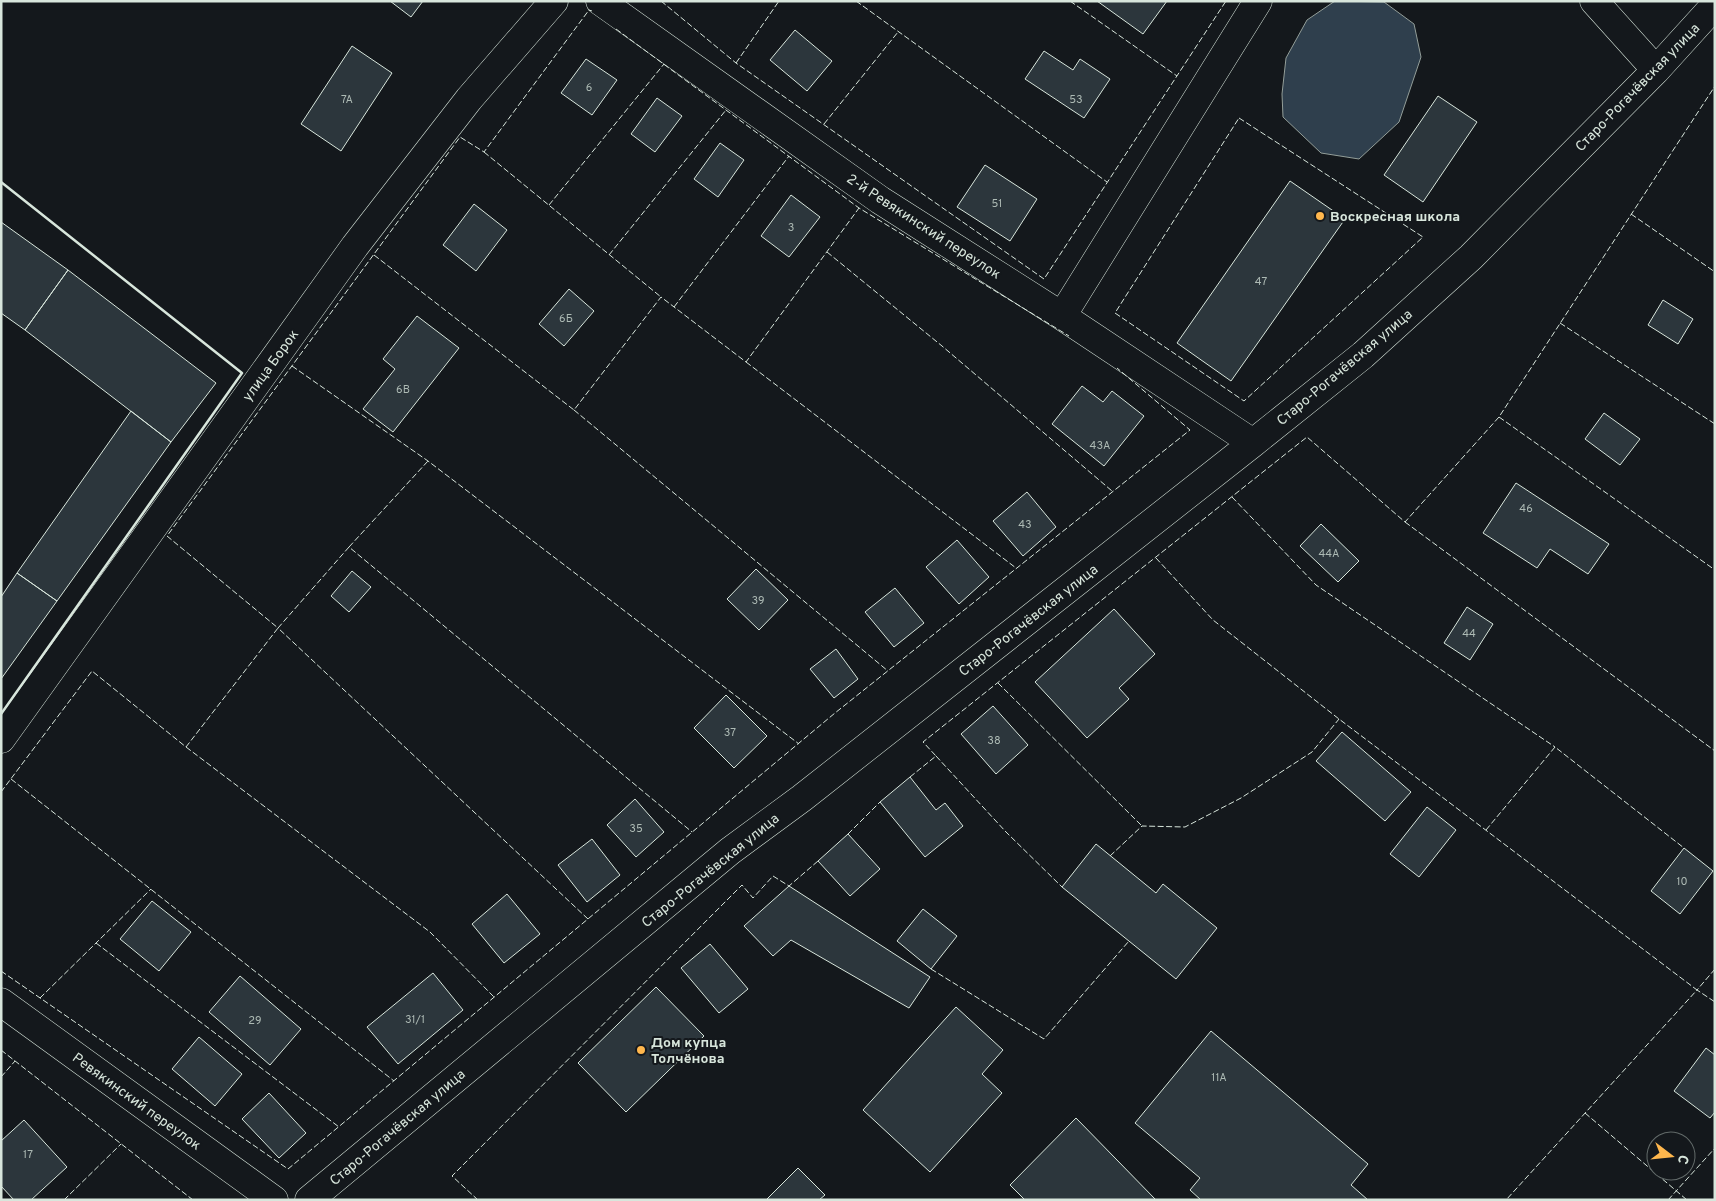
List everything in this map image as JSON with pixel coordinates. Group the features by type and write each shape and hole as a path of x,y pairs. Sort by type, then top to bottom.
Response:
{"street":[{"name":"улица Борок","path":"1,739 355,246 469,99 554,1"},
{"name":"2-й Ревякинский переулок","path":"600,1 880,200 1062,316 1254,443"},
{"path":"1062,316 1258,1"},
{"path":"1594,1 1656,70"},
{"name":"Старо-Рогачёвская улица","path":"309,1200 730,851 810,792 1254,443 1363,354 1471,257 1656,70 1715,5"},
{"name":"Ревякинский переулок","path":"1,1002 274,1200"}],"water":[{"path":"1335,1 1384,2 1414,24 1421,57 1399,122 1359,159 1321,153 1283,117 1282,94 1286,58 1307,20"}],"building":[{"path":"390,1 423,1 411,17"},
{"path":"1097,1 1167,1 1143,34"},
{"path":"795,30 832,61 807,91 770,60"},
{"path":"352,46 392,73 341,151 301,124"},
{"path":"1044,51 1073,70 1080,59 1110,79 1084,118 1025,79"},
{"path":"586,59 617,80 592,115 561,93"},
{"path":"1438,96 1477,122 1423,202 1384,175"},
{"path":"657,98 682,116 655,152 631,134"},
{"path":"720,143 744,160 718,197 694,179"},
{"path":"985,165 1037,199 1010,241 957,207"},
{"path":"1290,181 1345,219 1231,381 1177,343"},
{"path":"791,195 820,217 789,257 761,236"},
{"path":"474,204 507,230 476,271 443,245"},
{"path":"1,222 68,270 25,330 1,313"},
{"path":"68,270 216,383 171,442 25,330"},
{"path":"569,289 594,311 564,346 539,324"},
{"path":"1663,300 1693,319 1678,344 1648,325"},
{"path":"417,316 459,348 393,432 363,409 395,369 383,359"},
{"path":"1082,386 1103,402 1112,391 1144,416 1104,466 1052,424"},
{"path":"131,411 171,442 57,601 17,573"},
{"path":"1604,413 1640,439 1620,465 1585,439"},
{"path":"1516,483 1609,544 1588,574 1550,549 1537,568 1483,533"},
{"path":"1027,492 1056,527 1023,556 993,521"},
{"path":"1321,524 1359,561 1338,582 1300,546"},
{"path":"957,540 989,577 959,604 926,567"},
{"path":"756,569 788,600 759,630 727,599"},
{"path":"352,571 371,587 349,612 331,596"},
{"path":"17,573 57,601 1,679 1,597"},
{"path":"895,588 924,623 894,647 865,612"},
{"path":"1467,607 1493,624 1470,660 1444,643"},
{"path":"1114,609 1155,654 1119,688 1129,699 1087,738 1035,682"},
{"path":"836,649 858,679 834,698 810,669"},
{"path":"726,695 767,736 734,768 694,728"},
{"path":"993,706 1028,745 996,774 961,734"},
{"path":"1342,732 1411,792 1385,821 1316,761"},
{"path":"910,777 936,810 945,803 963,826 925,857 880,802"},
{"path":"635,799 664,832 636,857 607,825"},
{"path":"1427,807 1456,830 1419,877 1390,854"},
{"path":"848,834 880,869 850,896 818,861"},
{"path":"592,839 620,875 587,902 558,865"},
{"path":"1096,844 1156,893 1163,884 1217,928 1176,979 1062,887"},
{"path":"1684,848 1713,871 1680,914 1651,891"},
{"path":"789,886 930,977 909,1008 791,940 773,956 744,926"},
{"path":"507,894 540,934 504,963 472,924"},
{"path":"152,901 191,932 159,971 120,939"},
{"path":"923,909 957,936 931,969 897,941"},
{"path":"710,944 748,989 719,1013 681,968"},
{"path":"433,973 463,1010 398,1064 367,1027"},
{"path":"240,976 301,1029 270,1065 209,1012"},
{"name":"Дом купца Толчёнова","path":"656,987 704,1036 626,1112 578,1063"},
{"path":"956,1007 1003,1050 982,1074 1002,1093 930,1172 863,1110"},
{"path":"1211,1031 1368,1164 1351,1185 1368,1200 1201,1200 1190,1190 1200,1178 1135,1123"},
{"path":"199,1037 242,1074 215,1106 172,1069"},
{"path":"1706,1048 1715,1055 1715,1112 1710,1118 1674,1091"},
{"path":"269,1093 306,1133 279,1158 242,1119"},
{"path":"1076,1118 1156,1200 1025,1200 1010,1185"},
{"path":"24,1120 67,1167 31,1200 14,1200 1,1186 1,1141"},
{"path":"798,1168 825,1195 819,1200 766,1200"}],"fence":[{"path":"661,1 736,63 1044,279 1226,1"},
{"path":"736,63 779,1"},
{"path":"856,1 1107,182"},
{"path":"1070,1 1177,76"},
{"path":"1,792 92,671 186,747 278,628 167,536 460,137 484,152 589,10 592,11"},
{"path":"616,29 859,208 1069,336"},
{"path":"824,124 898,32"},
{"path":"549,205 664,64"},
{"path":"910,777 936,756 923,742 1307,437 1405,522 1499,417 1715,86"},
{"path":"609,255 726,110"},
{"path":"1239,118 1423,237 1244,401 1115,313 1239,118"},
{"path":"484,152 661,297"},
{"path":"674,307 789,156"},
{"path":"374,255 574,410 661,297 746,362 859,208"},
{"path":"1631,214 1715,272"},
{"path":"827,252 942,346 1112,491"},
{"path":"1560,323 1715,424"},
{"path":"746,362 1016,568"},
{"path":"292,366 428,461 799,744"},
{"path":"1,971 288,1169 835,713 1190,430 1117,368"},
{"path":"574,410 888,671"},
{"path":"1499,417 1715,570"},
{"path":"349,547 428,461"},
{"path":"1232,497 1316,585 1555,747"},
{"path":"1405,522 1715,751"},
{"path":"588,919 278,628 349,547 692,832"},
{"path":"1156,558 1213,620 1339,719 1697,990 1506,1200"},
{"path":"998,683 1142,826"},
{"path":"1110,856 1142,826 1185,827 1241,798 1312,752 1339,719"},
{"path":"186,747 430,932 494,997"},
{"path":"1486,830 1555,747 1684,848"},
{"path":"936,756 1006,832 1062,887"},
{"path":"11,779 394,1081"},
{"path":"848,834 880,802"},
{"path":"478,1200 452,1176 742,885 753,898 773,876 789,886 818,861"},
{"path":"40,998 151,889"},
{"path":"931,969 1044,1039 1129,941"},
{"path":"96,943 339,1127"},
{"path":"1715,969 1697,990 1715,1002"},
{"path":"1,1050 193,1200"},
{"path":"1,1077 15,1061"},
{"path":"1585,1113 1687,1200"},
{"path":"64,1200 121,1144"},
{"path":"1668,1200 1715,1148"}],"wall":[{"path":"1,182 242,373 1,714"}],"place":[{"name":"Воскресная школа","path":"1320,216"},
{"name":"Дом купца Толчёнова","path":"641,1050"}]}
